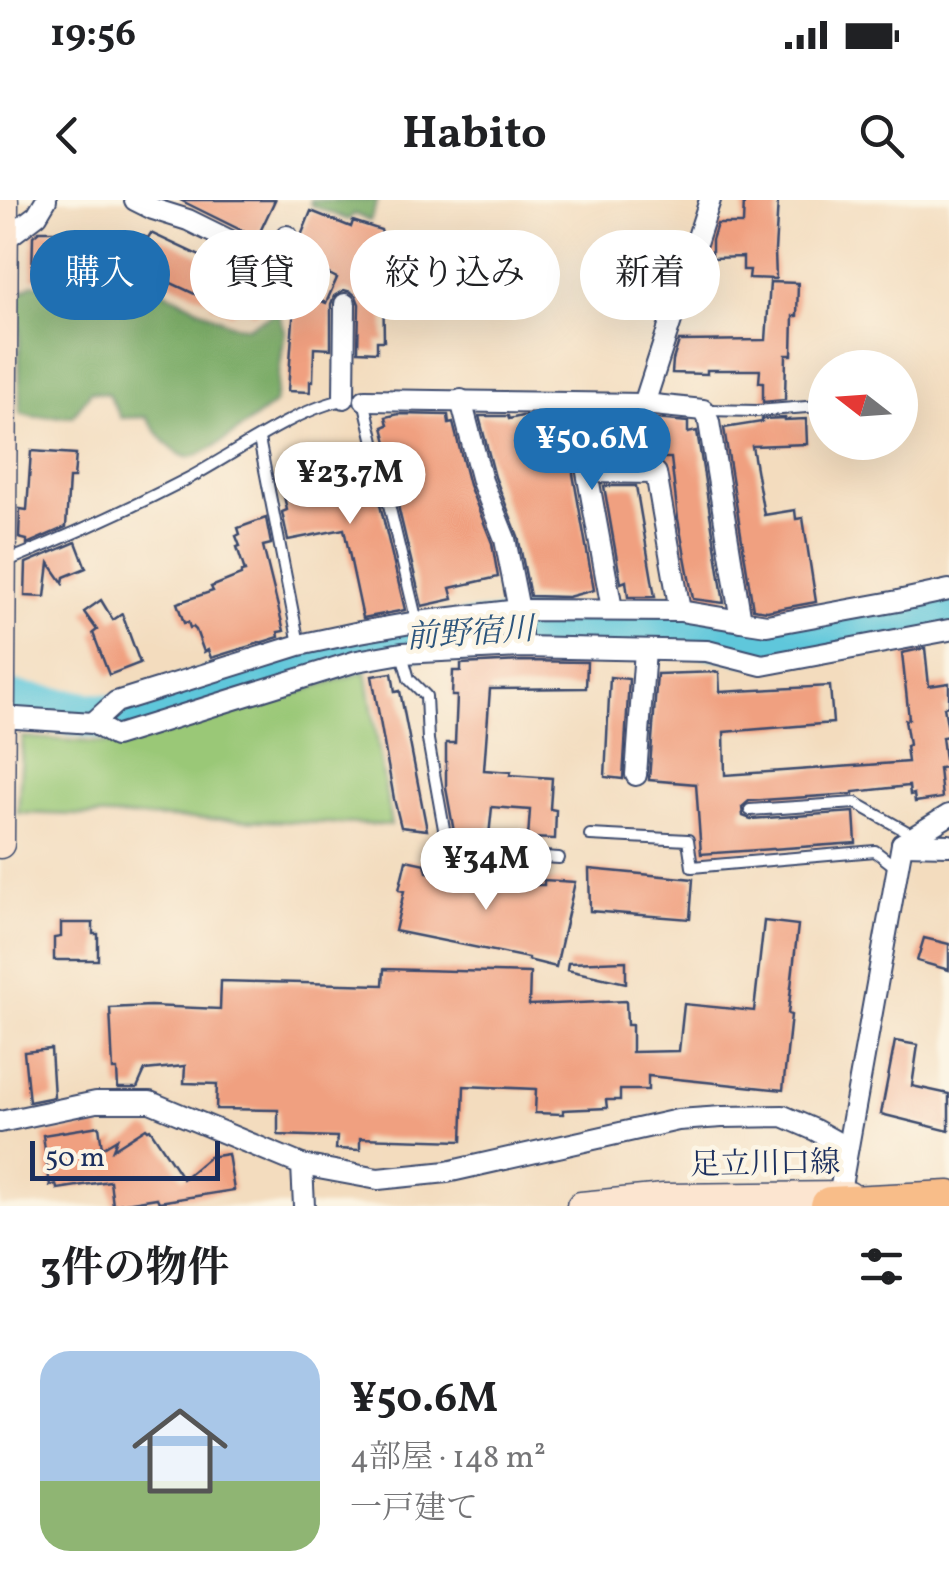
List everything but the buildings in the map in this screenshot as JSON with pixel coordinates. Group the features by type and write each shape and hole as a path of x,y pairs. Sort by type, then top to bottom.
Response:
{"highway":[{"path":"835,1201 949,1197"}],"main road":[{"path":"0,844 4,200"},
{"name":"足立川口線","path":"581,1206 664,1198 835,1201"}],"street":[{"path":"2,254 46,200"},
{"path":"134,200 208,230"},
{"path":"644,404 710,200"},
{"path":"345,304 354,399 644,404 703,410 741,620"},
{"path":"461,400 482,481 504,538 519,610 522,647"},
{"path":"612,609 587,472 656,472 680,611"},
{"path":"92,723 116,702 300,646 417,622 519,610 612,609 680,611 767,625 949,590"},
{"path":"898,602 905,639"},
{"path":"1,716 92,723 115,736 357,661 402,653 522,647 707,651 762,665 949,630"},
{"path":"636,775 645,650"},
{"path":"835,1201 897,868 907,840 949,814"},
{"path":"907,840 949,845"},
{"path":"0,1122 96,1102 150,1102 302,1164 378,1179 448,1172 678,1120 783,1116 847,1148"},
{"path":"302,1164 304,1206"}],"lane":[{"path":"2,562 86,529 293,420 354,399 417,622"},
{"path":"703,410 808,407"},
{"path":"259,439 300,646"},
{"path":"402,653 409,680 426,696 428,740 448,852 559,858"},
{"path":"750,810 856,803 907,840"},
{"path":"590,834 688,840 692,867 875,852 897,868"}],"green space":[{"path":"310,200 378,200 370,221 354,214 348,220 311,205"},
{"path":"30,286 30,320 170,320 170,294 190,304 190,320 222,320 247,327 261,320 281,320 285,331 275,403 217,445 186,457 169,446 146,417 121,418 108,394 91,391 73,416 34,417 20,413 19,293"},
{"path":"366,671 391,825 18,813 23,737 126,745"}],"waterway":[{"name":"前野宿川","path":"0,700 112,718 380,641 531,628 692,633 763,645 949,617"}]}
